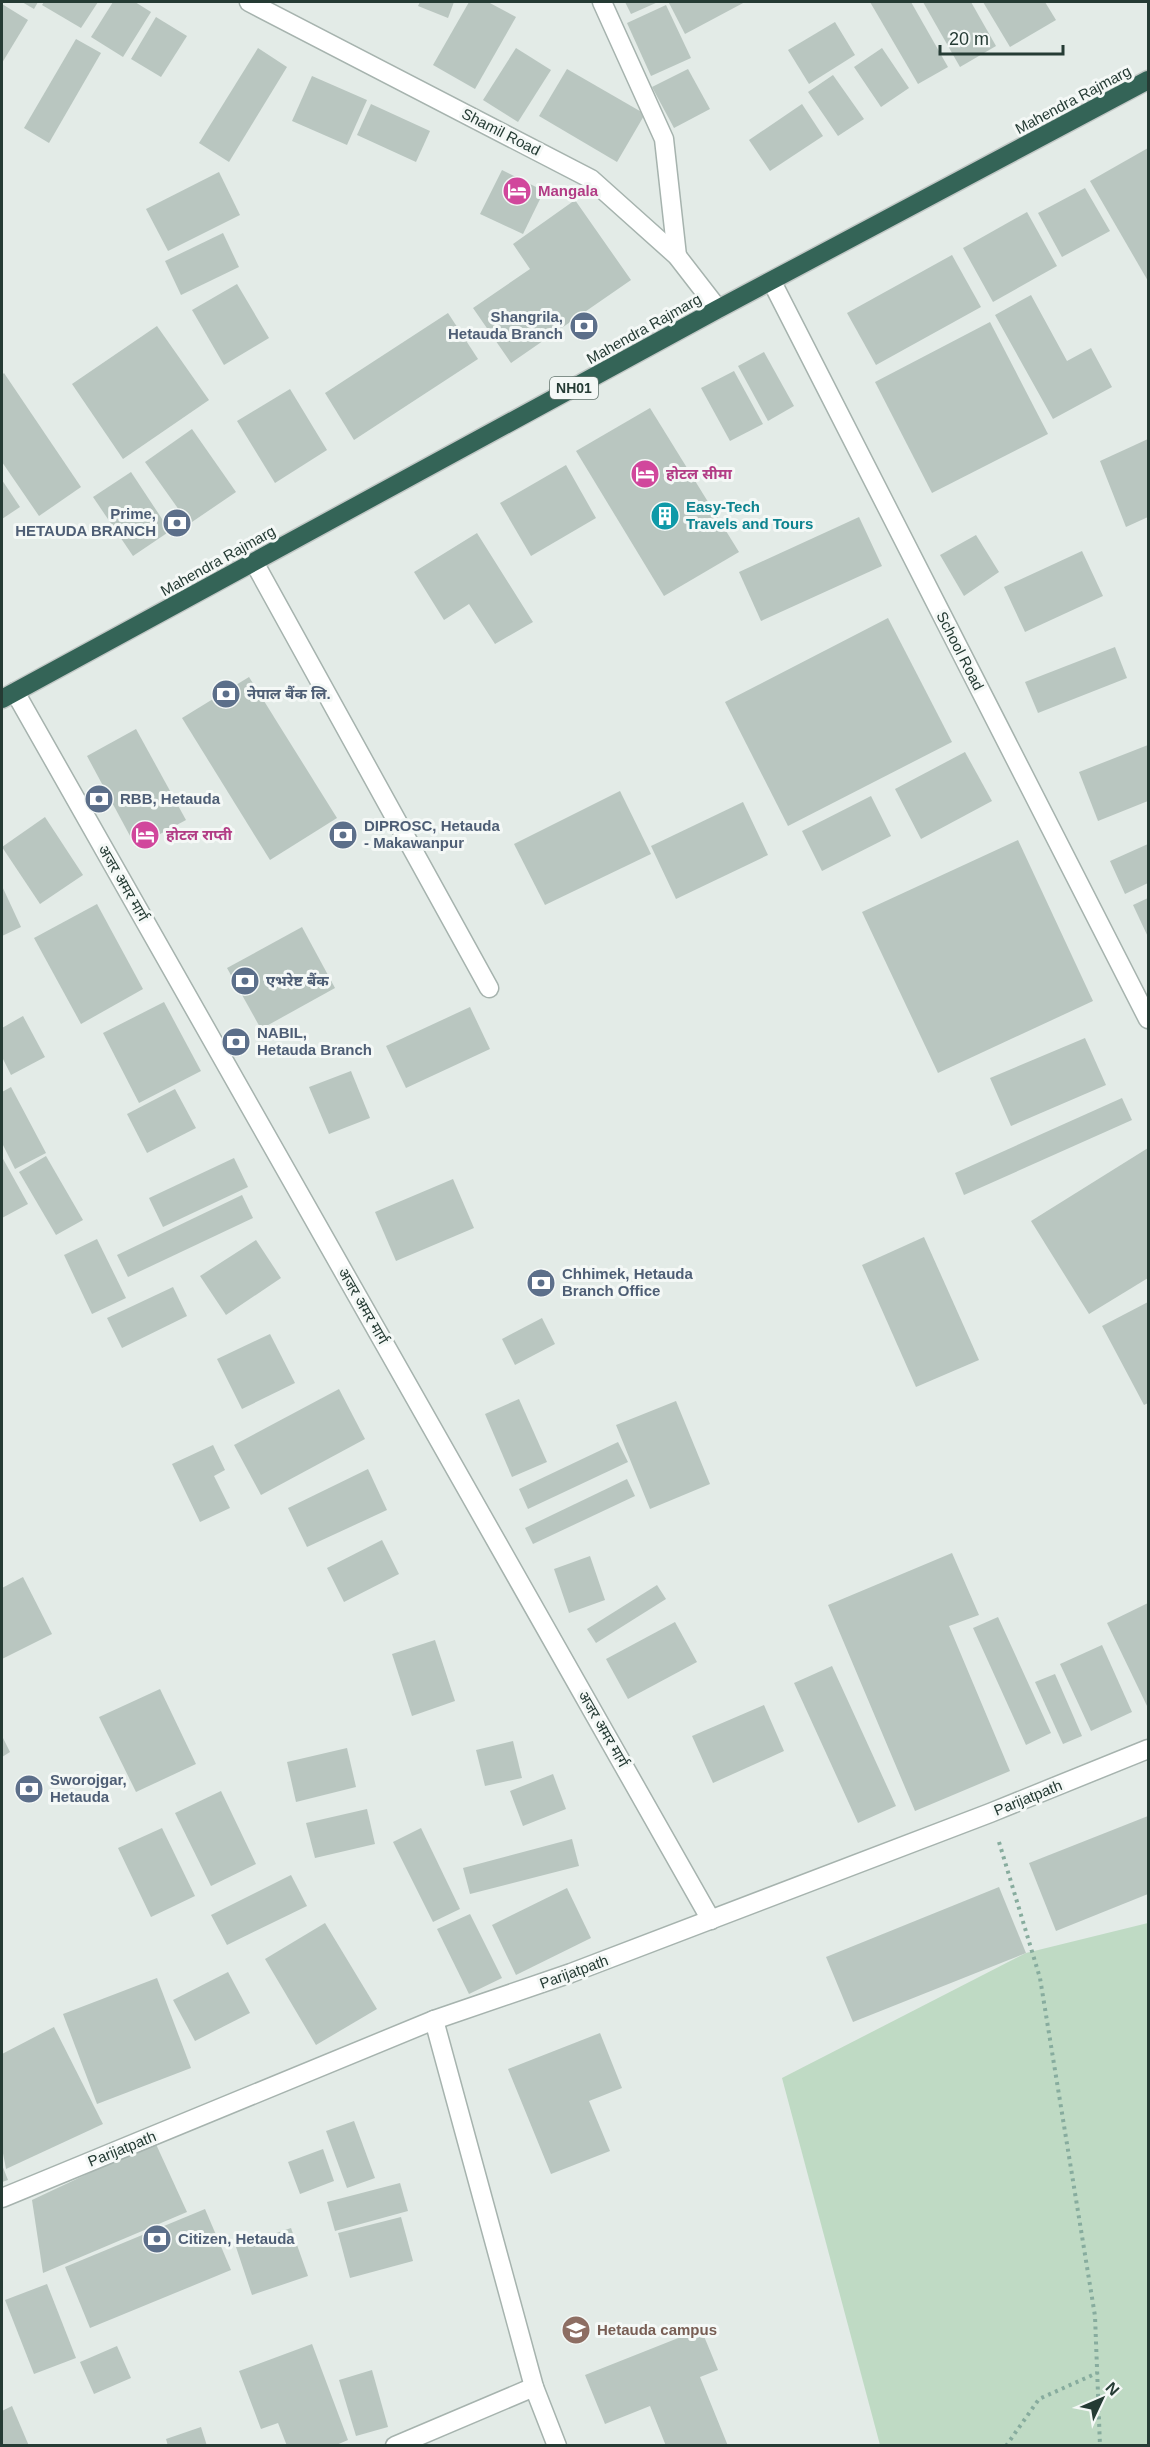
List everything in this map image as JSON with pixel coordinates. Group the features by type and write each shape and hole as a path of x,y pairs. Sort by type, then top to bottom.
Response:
{"highway":[{"name":"Mahendra Rajmarg","path":"8,695 718,309 1149,80"}],"street":[{"name":"Shamil Road","path":"249,2 591,179 677,256 718,309"},
{"path":"602,2 664,139 677,256"},
{"name":"School Road","path":"772,282 1149,1019"},
{"path":"254,562 489,988"},
{"name":"अजर अमर मार्ग","path":"8,695 711,1920"},
{"name":"Parijatpath","path":"2,2198 434,2020 571,1974 990,1813 1149,1749"},
{"path":"434,2020 534,2387 557,2445"},
{"path":"395,2445 534,2387"}],"path":[{"path":"990,1813 1040,1978 1095,2316 1101,2445"},
{"path":"1006,2445 1039,2399 1097,2373"}],"green space":[{"path":"1148,1923 1148,2445 880,2445 782,2078 1026,1953"}],"building":[{"path":"22,2 38,2 34,9"},
{"path":"44,2 98,2 81,28 42,5"},
{"path":"113,2 135,2 151,12 123,57 91,37"},
{"path":"420,2 454,2 448,18 418,6"},
{"path":"469,2 488,2 516,17 475,89 433,65"},
{"path":"625,2 658,2 631,14"},
{"path":"745,2 685,34 669,3"},
{"path":"870,2 911,2 948,67 918,84"},
{"path":"923,2 971,2 996,46 960,67"},
{"path":"983,2 1045,2 1056,20 1010,47"},
{"path":"2,4 28,20 2,63"},
{"path":"666,5 691,58 651,76 627,23"},
{"path":"156,17 187,36 161,77 131,59"},
{"path":"835,22 855,55 809,84 788,50"},
{"path":"76,39 101,53 49,143 24,128"},
{"path":"258,48 287,67 229,162 199,143"},
{"path":"516,48 551,70 518,122 483,100"},
{"path":"882,48 909,88 881,107 854,67"},
{"path":"567,69 645,114 617,162 539,116"},
{"path":"688,69 710,109 674,128 652,87"},
{"path":"833,75 864,119 838,136 808,92"},
{"path":"312,76 367,100 347,145 292,121"},
{"path":"371,104 430,131 416,162 357,135"},
{"path":"802,104 823,136 770,171 749,140"},
{"path":"1148,148 1148,281 1090,181"},
{"path":"502,170 544,191 523,234 480,214"},
{"path":"219,172 240,215 168,251 146,209"},
{"path":"1085,188 1110,231 1062,257 1038,213"},
{"path":"575,200 631,280 511,363 473,308 530,269 513,244"},
{"path":"1027,212 1057,266 993,302 963,248"},
{"path":"223,233 239,267 181,295 165,261"},
{"path":"952,255 981,307 876,365 847,313"},
{"path":"237,284 269,338 224,365 192,310"},
{"path":"1031,295 1067,361 1091,348 1112,387 1053,419 995,315"},
{"path":"448,313 478,359 354,440 325,393"},
{"path":"990,322 1048,434 932,493 875,382"},
{"path":"157,326 209,400 123,459 72,384"},
{"path":"764,352 794,406 768,421 738,366"},
{"path":"734,371 763,424 730,441 701,388"},
{"path":"4,373 81,487 39,516 2,462 2,375"},
{"path":"290,389 327,450 275,483 237,421"},
{"name":"Easy-Tech Travels and Tours","path":"650,408 739,552 664,596 576,451"},
{"path":"192,429 236,492 189,524 145,462"},
{"path":"1148,439 1148,517 1126,527 1100,461"},
{"path":"566,465 596,518 531,556 500,503"},
{"path":"131,472 170,531 133,556 93,497"},
{"path":"2,480 20,507 2,519"},
{"path":"859,517 882,566 761,621 739,572"},
{"path":"477,533 533,622 495,644 469,604 444,620 414,572"},
{"path":"976,535 999,572 964,596 940,555"},
{"path":"1082,551 1103,596 1025,632 1004,587"},
{"path":"888,618 952,742 788,826 725,702"},
{"path":"1115,647 1127,678 1038,713 1025,682"},
{"path":"249,677 337,818 270,860 182,718"},
{"path":"136,729 186,820 136,847 87,756"},
{"path":"1148,745 1148,801 1098,821 1079,772"},
{"path":"965,752 992,801 921,839 895,789"},
{"path":"620,791 651,854 545,905 514,844"},
{"path":"871,796 891,836 822,871 802,831"},
{"path":"743,802 768,855 676,899 651,846"},
{"path":"45,817 83,875 40,904 2,847"},
{"path":"1018,840 1093,1001 938,1073 862,912"},
{"path":"1148,844 1148,883 1125,894 1110,861"},
{"path":"2,886 21,927 2,936"},
{"path":"1148,898 1148,937 1133,905"},
{"path":"97,904 143,989 81,1024 34,938"},
{"path":"302,927 335,988 261,1029 227,968"},
{"path":"164,1002 201,1071 139,1103 103,1033"},
{"path":"470,1007 490,1049 406,1088 386,1046"},
{"path":"23,1016 45,1057 11,1075 2,1057 2,1028"},
{"path":"1085,1038 1106,1085 1011,1126 990,1078"},
{"path":"351,1071 370,1118 329,1134 309,1087"},
{"path":"11,1087 46,1153 15,1169 2,1143 2,1092"},
{"path":"175,1089 196,1128 147,1153 127,1114"},
{"path":"1122,1098 1132,1120 964,1195 955,1173"},
{"path":"1148,1148 1148,1278 1089,1314 1031,1221"},
{"path":"46,1156 83,1220 56,1235 19,1172"},
{"path":"2,1157 28,1204 2,1218"},
{"path":"234,1158 248,1187 163,1227 149,1198"},
{"path":"453,1179 474,1228 396,1261 375,1212"},
{"path":"242,1195 253,1218 128,1277 117,1255"},
{"path":"924,1237 979,1360 916,1387 862,1265"},
{"path":"97,1239 126,1298 92,1314 64,1255"},
{"path":"256,1240 281,1278 226,1315 200,1276"},
{"path":"173,1287 187,1316 122,1348 107,1318"},
{"path":"1148,1302 1148,1403 1144,1405 1102,1326"},
{"path":"542,1318 555,1344 515,1365 502,1339"},
{"path":"270,1334 295,1383 242,1409 217,1359"},
{"path":"339,1389 365,1439 261,1495 234,1445"},
{"path":"519,1399 547,1462 512,1477 485,1414"},
{"path":"676,1401 710,1484 650,1509 616,1425"},
{"path":"618,1442 628,1462 528,1509 519,1489"},
{"path":"213,1445 225,1470 214,1476 230,1508 200,1522 172,1464"},
{"path":"368,1469 387,1510 307,1547 288,1508"},
{"path":"627,1479 635,1496 533,1544 525,1528"},
{"path":"382,1540 399,1574 344,1602 327,1568"},
{"path":"952,1553 979,1615 949,1626 1010,1771 915,1811 828,1605"},
{"path":"590,1556 605,1600 569,1613 554,1569"},
{"path":"23,1577 52,1634 2,1659 2,1588"},
{"path":"657,1585 666,1599 596,1643 587,1629"},
{"path":"1148,1603 1148,1708 1107,1623"},
{"path":"998,1617 1051,1733 1026,1745 973,1628"},
{"path":"675,1622 697,1662 628,1699 606,1659"},
{"path":"435,1640 455,1701 412,1716 392,1654"},
{"path":"1102,1645 1132,1712 1091,1731 1060,1664"},
{"path":"832,1666 896,1806 858,1823 794,1683"},
{"path":"1055,1674 1082,1736 1063,1744 1035,1682"},
{"path":"160,1689 196,1764 136,1792 99,1717"},
{"path":"764,1705 784,1751 713,1783 692,1736"},
{"path":"2,1736 10,1752 2,1757"},
{"path":"513,1741 522,1778 485,1786 476,1750"},
{"path":"347,1748 356,1787 296,1802 287,1762"},
{"path":"553,1774 566,1809 523,1826 510,1791"},
{"path":"221,1791 256,1864 211,1886 175,1813"},
{"path":"367,1809 375,1844 315,1858 306,1823"},
{"path":"1148,1816 1148,1894 1056,1931 1029,1863"},
{"path":"162,1828 195,1896 151,1917 118,1848"},
{"path":"421,1828 460,1909 433,1922 393,1842"},
{"path":"572,1839 579,1866 470,1894 463,1868"},
{"path":"291,1875 307,1906 227,1945 211,1915"},
{"path":"999,1887 1026,1953 853,2022 826,1957"},
{"path":"567,1888 591,1938 516,1975 492,1925"},
{"path":"470,1914 502,1978 469,1994 437,1929"},
{"path":"325,1923 377,2009 316,2045 265,1959"},
{"path":"228,1972 250,2013 195,2041 173,2000"},
{"path":"157,1978 191,2068 97,2104 63,2014"},
{"path":"54,2027 103,2124 6,2169 2,2148 2,2054"},
{"path":"600,2033 622,2088 589,2101 610,2151 551,2174 508,2069"},
{"path":"354,2121 375,2178 347,2188 326,2131"},
{"path":"155,2142 187,2212 43,2273 32,2200"},
{"path":"323,2149 334,2181 300,2194 288,2162"},
{"path":"2,2165 8,2180 2,2182"},
{"path":"400,2183 408,2211 335,2231 327,2202"},
{"path":"205,2209 231,2270 90,2328 65,2267"},
{"path":"401,2217 413,2261 350,2278 338,2233"},
{"path":"291,2228 308,2276 252,2295 236,2247"},
{"path":"47,2284 76,2358 34,2374 5,2300"},
{"path":"701,2329 718,2370 700,2377 728,2446 666,2446 650,2406 605,2424 585,2375"},
{"path":"312,2344 348,2440 334,2446 287,2446 278,2423 261,2429 239,2371"},
{"path":"117,2346 131,2378 94,2394 80,2362"},
{"path":"372,2370 388,2427 356,2436 339,2380"},
{"path":"12,2406 29,2446 2,2446 2,2411"},
{"path":"201,2427 207,2446 168,2446 166,2439"}],"place":[{"name":"Mangala","path":"517,191"},
{"name":"Shangrila, Hetauda Branch","path":"584,326"},
{"name":"होटल सीमा","path":"645,474"},
{"name":"Easy-Tech Travels and Tours","path":"665,516"},
{"name":"Prime, HETAUDA BRANCH","path":"177,523"},
{"name":"नेपाल बैंक लि.","path":"226,694"},
{"name":"RBB, Hetauda","path":"99,799"},
{"name":"होटल राप्ती","path":"145,835"},
{"name":"DIPROSC, Hetauda - Makawanpur","path":"343,835"},
{"name":"एभरेष्ट बैंक","path":"245,981"},
{"name":"NABIL, Hetauda Branch","path":"236,1042"},
{"name":"Chhimek, Hetauda Branch Office","path":"541,1283"},
{"name":"Sworojgar, Hetauda","path":"29,1789"},
{"name":"Citizen, Hetauda","path":"157,2239"},
{"name":"Hetauda campus","path":"576,2330"}]}
